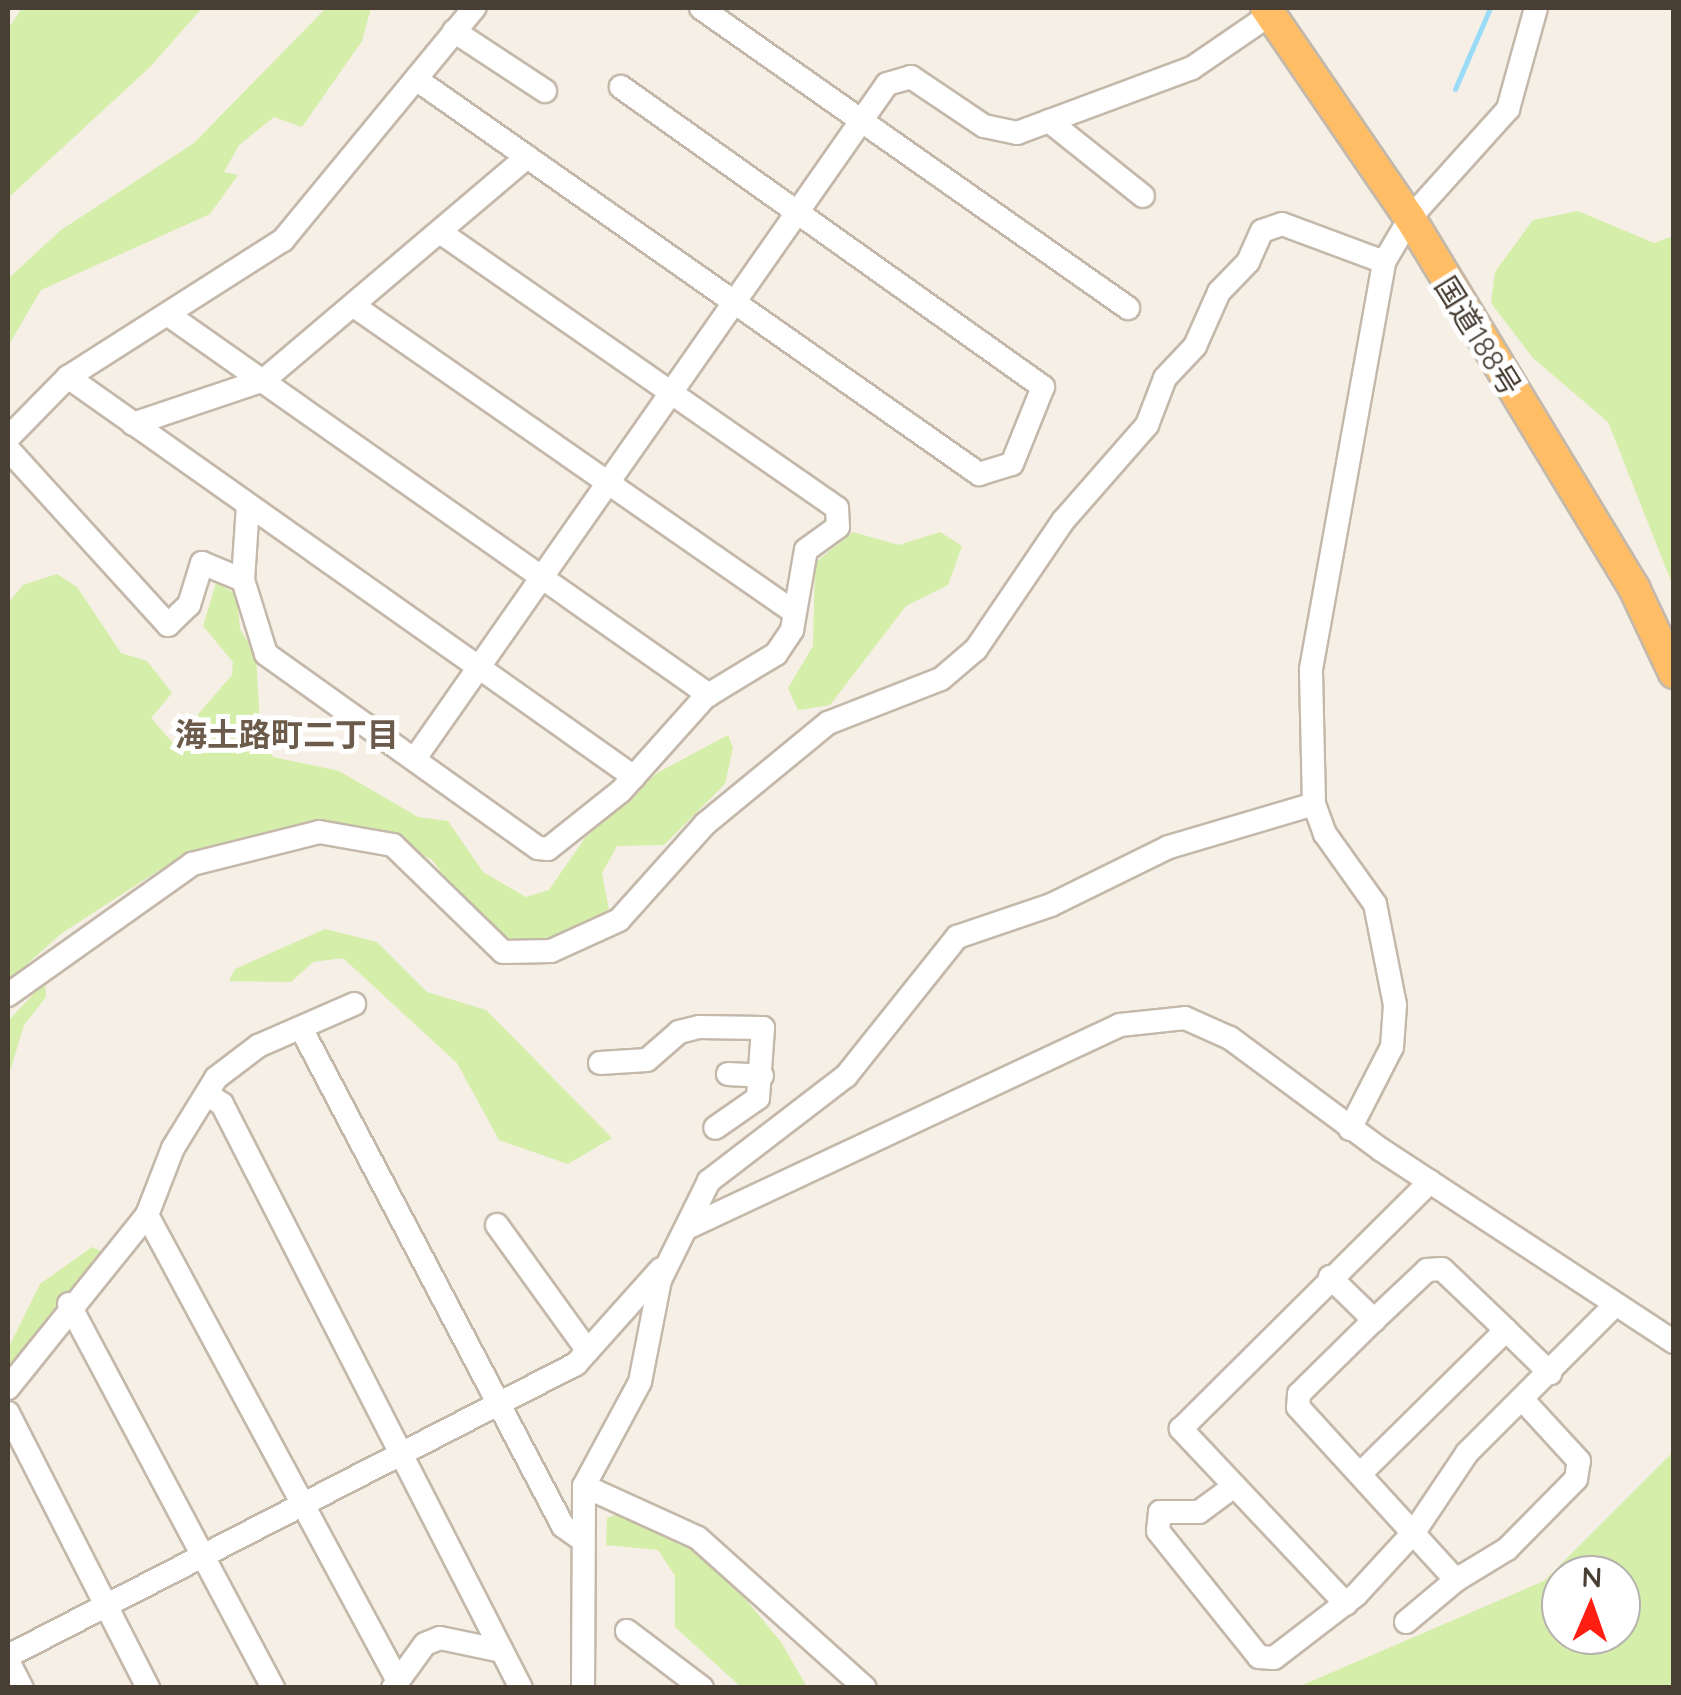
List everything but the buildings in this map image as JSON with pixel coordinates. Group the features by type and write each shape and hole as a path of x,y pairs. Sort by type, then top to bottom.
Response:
{"highway":[{"name":"国道188号","path":"1269,11 1410,218 1634,588 1674,673"}],"street":[{"path":"8,438 68,377 170,316 283,240 474,8"},
{"path":"700,8 1128,308"},
{"path":"1350,1129 1392,1047 1395,1005 1375,904 1325,834 1314,804 1306,707 1384,262 1410,218 1508,109 1536,8"},
{"path":"416,757 886,84 911,77 1003,134 1192,68 1269,11"},
{"path":"454,31 545,91"},
{"path":"416,79 979,474 1012,464 1043,387 621,87"},
{"path":"1049,121 1143,196"},
{"path":"133,424 264,380 527,156"},
{"path":"8,995 192,864 320,832 393,845 503,952 552,951 619,920 705,824 828,723 941,679 976,649 1064,520 1147,425 1165,378 1194,346 1219,292 1248,262 1262,231 1282,224 1384,262"},
{"path":"248,505 243,580 266,654 548,849 634,777 709,694 776,654 794,612 806,550 838,527 837,508 440,232"},
{"path":"354,306 794,612"},
{"path":"170,316 545,575 709,694"},
{"path":"68,377 634,777"},
{"path":"8,449 168,625 190,605 202,563 243,580"},
{"path":"22,1688 8,1658 105,1604 499,1402 588,1351 666,1264 708,1181 757,1138 793,1120 846,1076 957,937 1050,904 1169,847 1314,804"},
{"path":"8,1388 69,1304 147,1215 173,1148 228,1066 354,1004"},
{"path":"688,1227 1152,1016 1216,1028 1350,1129 1612,1308 1674,1342"},
{"path":"600,1064 647,1060 680,1032 698,1027 763,1028 760,1087 715,1128"},
{"path":"302,1030 564,1526 581,1538"},
{"path":"728,1074 760,1087 793,1120"},
{"path":"207,1094 222,1104 521,1688"},
{"path":"1346,1604 1180,1429 1430,1182"},
{"path":"147,1215 396,1684 425,1644 440,1638 502,1651"},
{"path":"497,1224 588,1351"},
{"path":"583,1688 584,1486 640,1382 666,1264"},
{"path":"1456,1580 1298,1408 1299,1394 1426,1270 1442,1269 1550,1373"},
{"path":"1330,1277 1374,1320"},
{"path":"69,1304 273,1688"},
{"path":"1234,1487 1200,1512 1160,1512 1158,1531 1259,1656 1274,1658 1346,1604 1414,1532 1454,1468 1612,1308"},
{"path":"1360,1474 1506,1330"},
{"path":"1406,1622 1456,1580 1507,1549 1576,1478 1579,1461 1522,1399"},
{"path":"8,1413 148,1688"},
{"path":"584,1486 698,1538 866,1688"},
{"path":"627,1632 702,1688"}],"green space":[{"path":"22,8 202,8 150,67 8,198 8,29"},
{"path":"326,8 371,8 362,41 302,127 274,117 239,145 224,172 238,175 210,214 41,290 8,346 10,277 61,230 194,143"},
{"path":"1578,211 1654,243 1673,236 1673,586 1608,422 1533,358 1491,303 1495,272 1533,220"},
{"path":"853,532 899,545 940,532 962,546 948,585 906,606 830,705 798,710 788,688 813,646 815,563"},
{"path":"57,574 77,587 121,653 147,661 172,693 151,718 173,743 232,675 233,662 203,626 216,583 237,594 240,629 256,655 261,743 273,757 339,771 418,817 448,821 483,872 526,897 549,890 585,838 657,773 728,735 733,748 725,784 664,845 617,846 602,873 609,910 550,943 515,945 488,932 432,860 390,836 311,823 186,853 62,933 8,981 8,603 23,585"},
{"path":"325,929 377,942 427,992 486,1010 612,1138 568,1164 499,1140 457,1063 343,958 313,962 291,982 229,981 235,969"},
{"path":"45,982 46,997 24,1025 8,1078 8,1021"},
{"path":"92,1247 101,1251 8,1372 8,1349 40,1284"},
{"path":"1673,1452 1673,1687 1298,1687 1541,1582 1541,1655 1641,1655 1641,1555 1570,1555"},
{"path":"622,1513 713,1560 781,1642 807,1687 741,1687 675,1627 675,1576 658,1550 606,1545 607,1518"}],"waterway":[{"path":"1455,89 1490,8"}],"district":[{"name":"海土路町二丁目","path":"287,734"}]}
